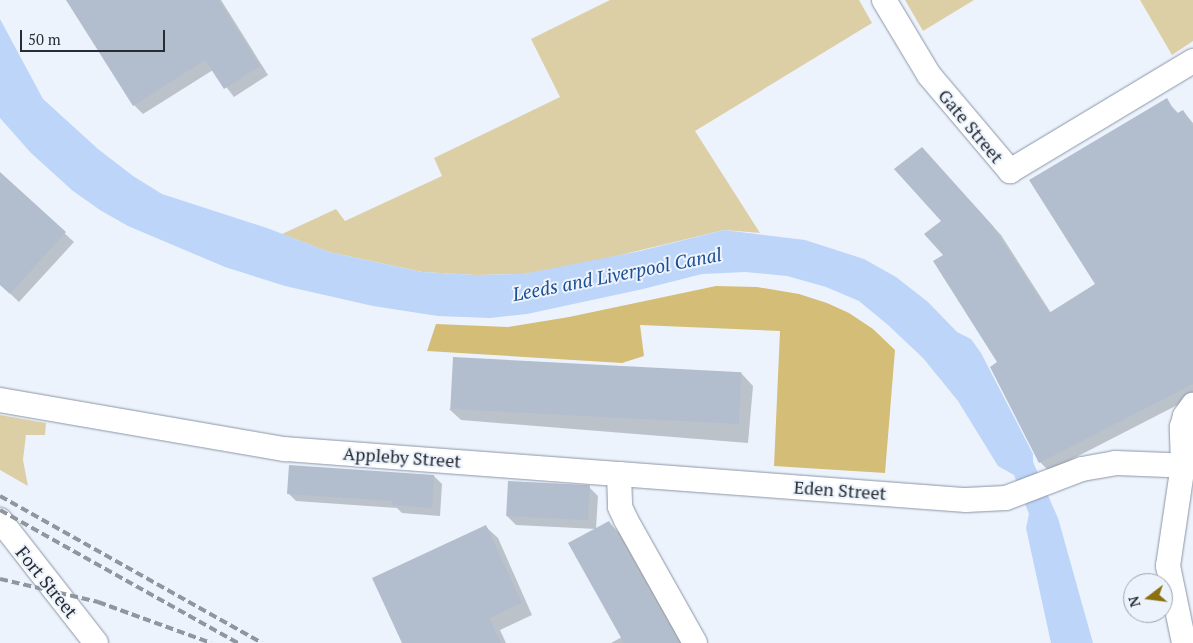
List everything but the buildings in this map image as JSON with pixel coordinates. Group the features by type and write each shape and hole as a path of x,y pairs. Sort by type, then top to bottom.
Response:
{"street":[{"name":"Gate Street","path":"884,0 929,75 1010,171 1193,60"},
{"name":"Appleby Street","path":"0,400 286,449 619,474"},
{"path":"1184,643 1168,566 1188,465 1182,427 1185,416 1193,406"},
{"name":"Eden Street","path":"619,474 966,500 1006,498 1057,477 1082,469 1115,463 1188,465"},
{"path":"619,474 620,507 695,643"},
{"name":"Fort Street","path":"0,520 96,643"}],"shaded area":[{"path":"610,0 859,0 872,23 695,131 760,233 724,230 583,264 523,274 476,275 422,272 329,252 282,234 336,209 345,221 442,176 434,158 560,97 531,39"},
{"path":"905,0 974,0 923,31"},
{"path":"1140,0 1193,0 1193,41 1172,55"},
{"path":"716,286 757,287 799,294 827,303 849,313 873,329 895,350 885,473 774,466 780,331 640,325 644,356 622,363 427,351 436,324 508,327 569,317"},
{"path":"0,415 46,423 45,435 26,435 23,460 28,486 0,470"}],"water":[{"name":"Leeds and Liverpool Canal","path":"0,19 43,99 98,149 133,176 162,194 267,228 329,252 422,272 476,275 523,274 640,251 724,230 805,240 864,259 896,277 928,302 957,332 971,339 981,353 1033,454 1033,462 1058,518 1093,643 1051,643 1026,528 1029,514 1014,475 998,466 958,401 923,358 859,301 826,287 787,276 745,272 702,274 527,314 490,318 438,316 373,306 285,286 225,267 128,226 100,210 73,191 31,153 0,118"}],"railway":[{"path":"0,496 262,643"},
{"path":"0,510 238,643"},
{"path":"0,579 98,602 211,643"}]}
